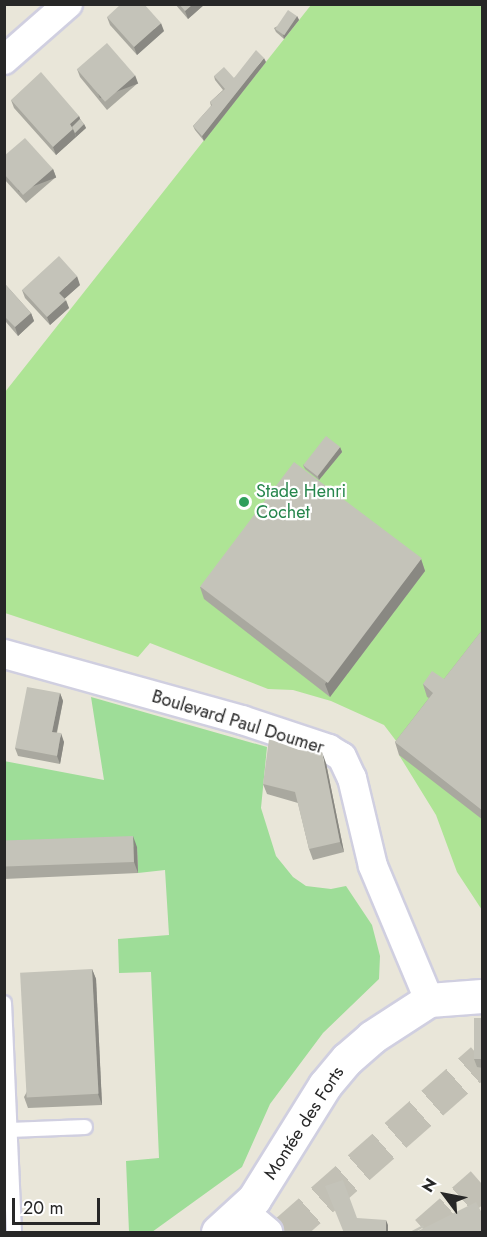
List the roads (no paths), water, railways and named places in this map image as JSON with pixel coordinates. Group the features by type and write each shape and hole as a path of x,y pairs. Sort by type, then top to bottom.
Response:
{"street":[{"path":"4,60 68,4"},
{"name":"Boulevard Paul Doumer","path":"4,654 242,720 329,749 342,757 352,778 373,866 429,1000"},
{"path":"429,1000 483,996"},
{"name":"Montée des Forts","path":"218,1233 243,1211 334,1073 372,1037 429,1000"},
{"path":"243,1211 268,1233"}],"lane":[{"path":"4,1003 14,1233"},
{"path":"10,1130 85,1127"}],"tunnel":[{"path":"285,1232 482,1059"},
{"path":"426,1232 482,1183"}],"place":[{"name":"Stade Henri Cochet","path":"244,502"}]}
